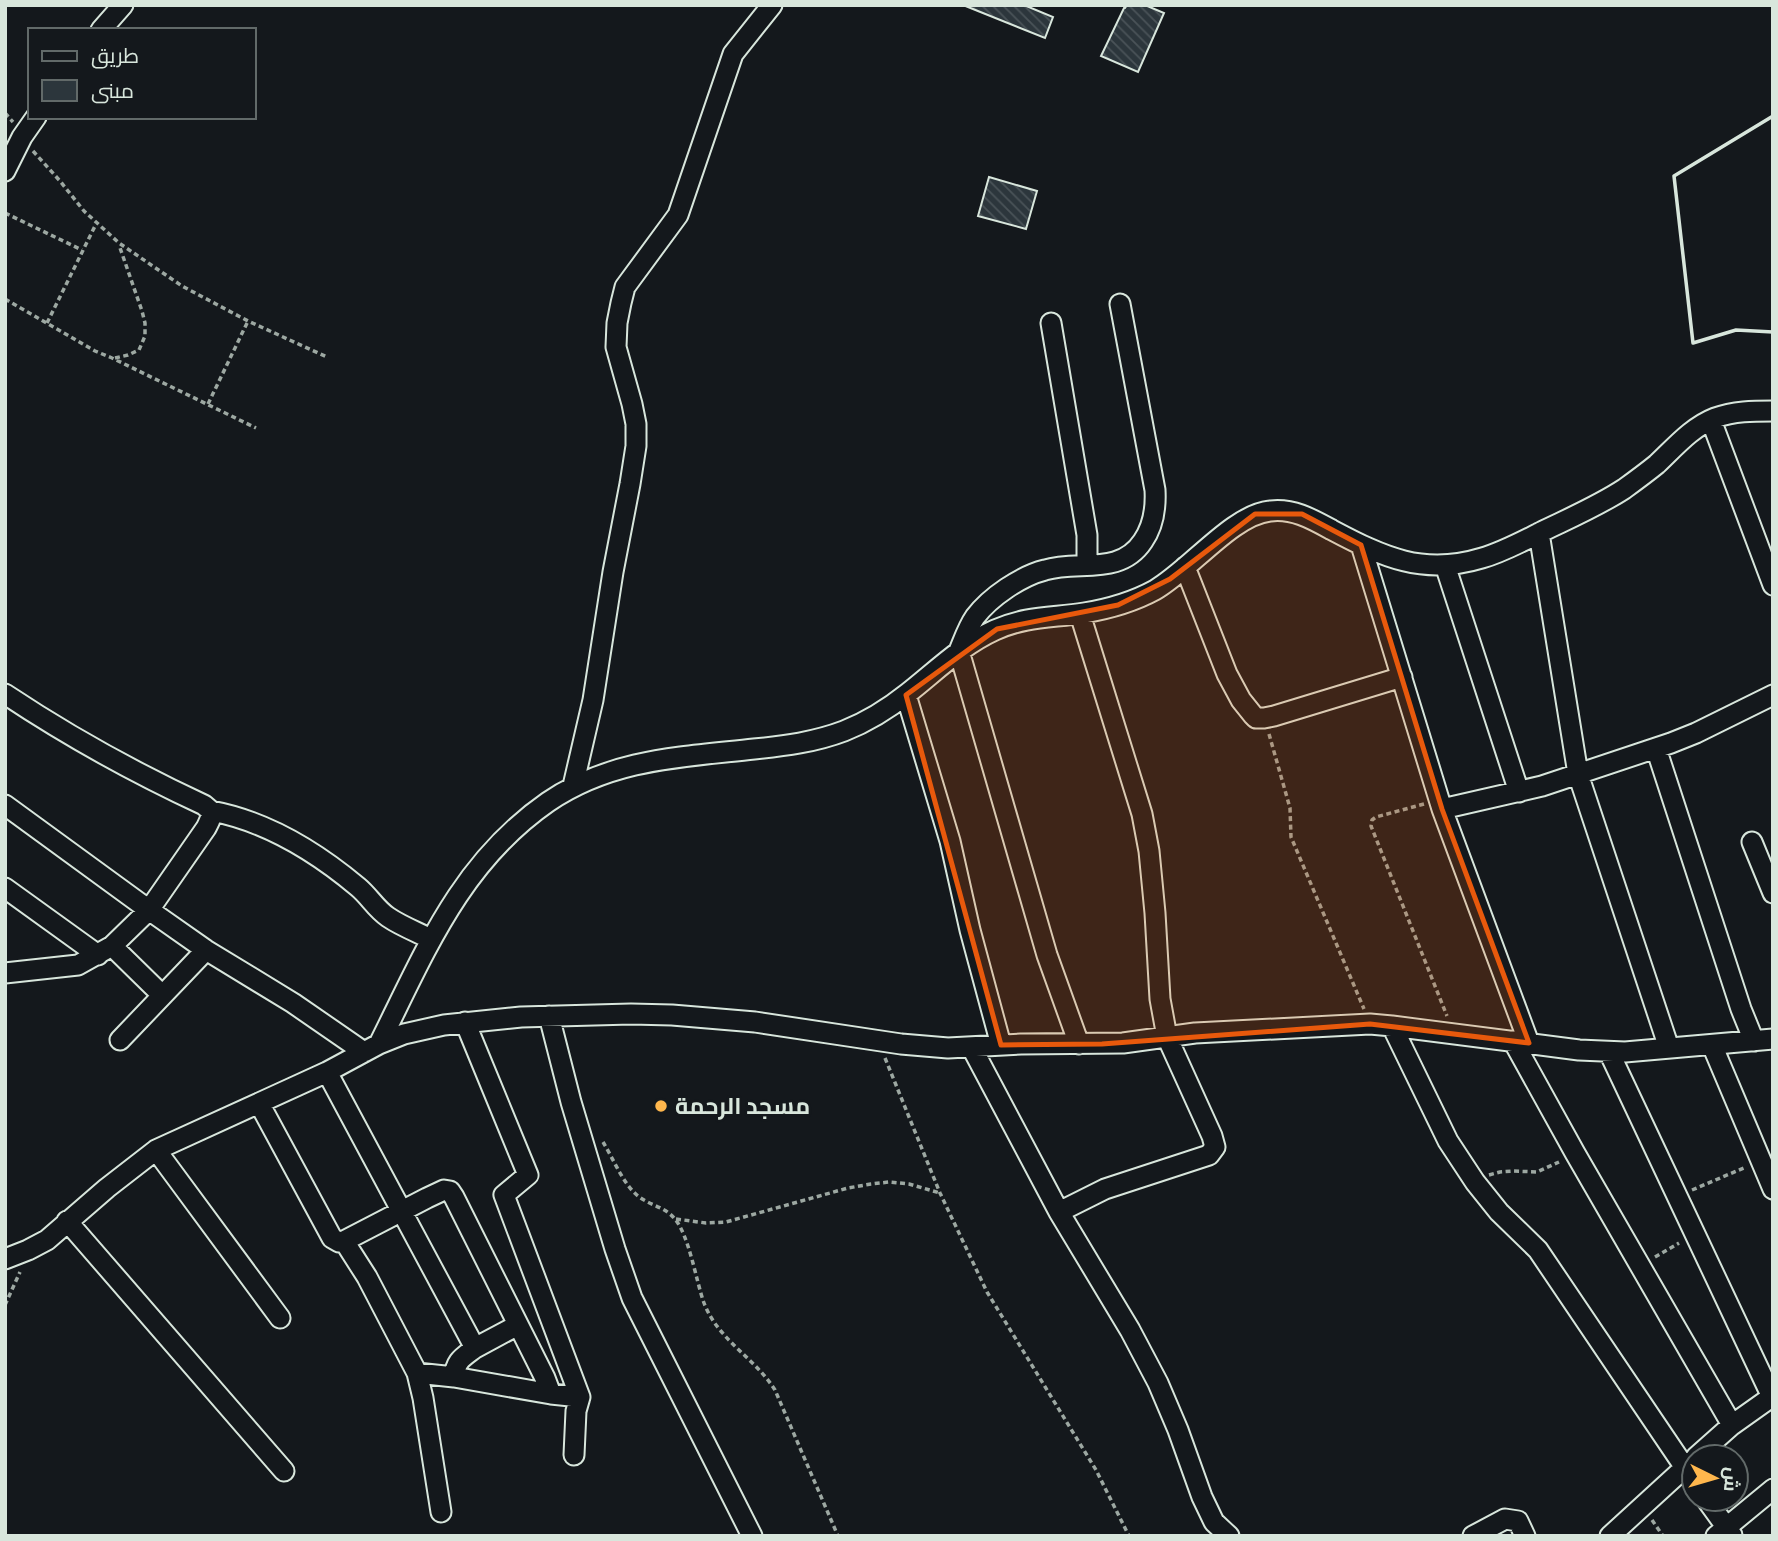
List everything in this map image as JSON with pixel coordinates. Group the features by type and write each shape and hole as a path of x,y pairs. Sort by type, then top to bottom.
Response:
{"street":[{"path":"102,28 123,5"},
{"path":"573,786 593,700 636,446 632,404 616,347 617,323 625,287 678,215 733,54 772,5"},
{"path":"5,171 35,119"},
{"path":"1079,1044 1047,955 959,651 975,618 1000,594 1035,573 1058,567 1108,564 1129,556 1139,548 1145,538 1154,514 1155,490 1120,304"},
{"path":"1051,323 1086,526 1087,565"},
{"path":"372,1048 462,887 487,856 524,821 573,786 611,771 651,761 779,747 825,738 867,720 906,695 959,651 997,629 1038,617 1080,614 1118,605 1154,590 1255,514 1286,510 1302,514 1361,545 1407,562 1445,565 1473,561 1598,505 1656,465 1684,438 1711,420 1748,411 1773,411"},
{"path":"1711,420 1773,585"},
{"path":"1539,533 1578,774 1669,1048"},
{"path":"1361,545 1441,805 1521,1042 1574,1153 1732,1425"},
{"path":"1445,565 1519,792"},
{"path":"1185,567 1227,674 1256,718 1264,718 1402,677"},
{"path":"1059,1212 1105,1189 1209,1155 1215,1147 1167,1037 1160,999 1150,863 1142,814 1080,614"},
{"path":"5,694 44,719 211,811 235,815 277,832 357,887 390,918 431,939"},
{"path":"906,695 950,841 970,930 1001,1045"},
{"path":"1441,805 1519,792 1578,774 1696,733 1773,695"},
{"path":"5,1259 47,1240 156,1150 404,1034 465,1022 631,1014 713,1017 925,1047 972,1048 1124,1043 1208,1032 1370,1024 1609,1052 1763,1040 1741,1009 1656,748"},
{"path":"5,805 206,950 372,1048"},
{"path":"5,973 78,965 105,951 149,910 206,828 212,817 211,811"},
{"path":"1752,842 1773,894"},
{"path":"5,888 105,951 162,995"},
{"path":"120,1040 206,950"},
{"path":"549,1016 571,1102 632,1298 752,1536"},
{"path":"465,1022 528,1175 504,1195 580,1396 576,1411 574,1455"},
{"path":"1392,1026 1448,1141 1475,1182 1499,1212 1538,1250 1680,1449"},
{"path":"1712,1045 1773,1189"},
{"path":"972,1048 1059,1212 1130,1330 1158,1384 1214,1522 1229,1536"},
{"path":"1609,1052 1772,1396 1732,1425 1714,1443"},
{"path":"327,1072 475,1348"},
{"path":"259,1102 332,1238 339,1242 444,1190 450,1191 551,1394"},
{"path":"156,1150 280,1318"},
{"path":"68,1221 284,1471"},
{"path":"344,1241 367,1278 417,1374 441,1512"},
{"path":"454,1377 458,1360 518,1325"},
{"path":"417,1374 580,1396"},
{"path":"1610,1536 1680,1476"},
{"path":"1714,1513 1725,1533 1772,1491"},
{"path":"1473,1536 1507,1519 1518,1521 1525,1536"}],"path":[{"path":"5,113 84,211 119,243 182,286 248,321 327,357"},
{"path":"5,213 83,250"},
{"path":"47,323 97,222"},
{"path":"112,358 139,350 145,336 142,311 119,243"},
{"path":"5,299 95,351 256,428"},
{"path":"208,405 248,321"},
{"path":"1264,718 1290,808 1291,837 1370,1024"},
{"path":"1441,805 1376,817 1371,826 1454,1034"},
{"path":"877,1040 940,1193 987,1292 1096,1470 1129,1536"},
{"path":"600,1138 626,1182 638,1196 676,1219 705,1305 727,1339 766,1376 775,1390 838,1536"},
{"path":"1475,1182 1500,1172 1537,1172 1574,1153"},
{"path":"1678,1196 1761,1161"},
{"path":"676,1219 706,1223 726,1222 848,1188 880,1183 909,1184 940,1193"},
{"path":"1640,1267 1695,1232"},
{"path":"5,1305 29,1250"}],"highlighted area":[{"path":"1255,514 1302,514 1361,545 1442,809 1529,1043 1370,1024 1102,1044 1001,1045 906,695 997,629 1118,605 1170,579"}],"building":[{"path":"963,5 1024,5 1053,17 1045,38"},
{"path":"1127,5 1145,5 1164,13 1138,72 1101,56"},
{"path":"989,177 1037,191 1026,229 978,216"}],"wall":[{"path":"1773,116 1674,176 1693,343 1736,330 1773,332"}],"place":[{"name":"مسجد الرحمة","path":"661,1106"}]}
